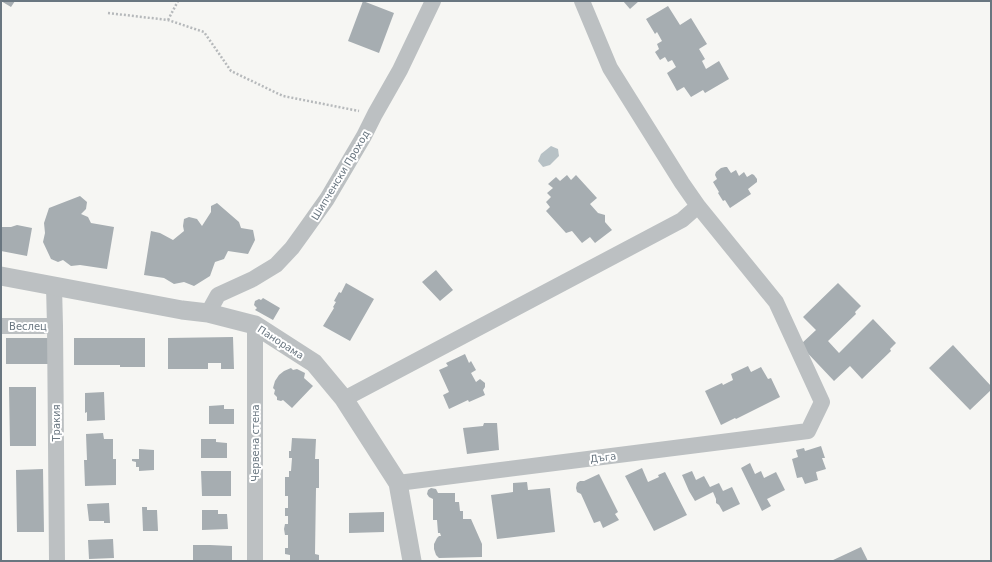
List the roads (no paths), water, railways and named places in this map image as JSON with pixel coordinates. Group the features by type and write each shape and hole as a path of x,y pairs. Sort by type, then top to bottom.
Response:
{"street":[{"name":"Шипченски Проход","path":"208,313 218,295 252,279 276,265 292,248 327,199 364,136 400,70 433,1"},
{"path":"344,399 682,220 698,206 610,68 582,1"},
{"name":"Дъга","path":"398,483 808,431 822,402 776,302 698,206"},
{"name":"Панорама","path":"1,276 182,310 208,313 255,325 314,363 344,399 398,483 412,561"},
{"name":"Тракия","path":"54,286 57,561"},
{"name":"Червена стена","path":"255,325 255,561"},
{"name":"Веслец","path":"1,326 55,326"}]}
